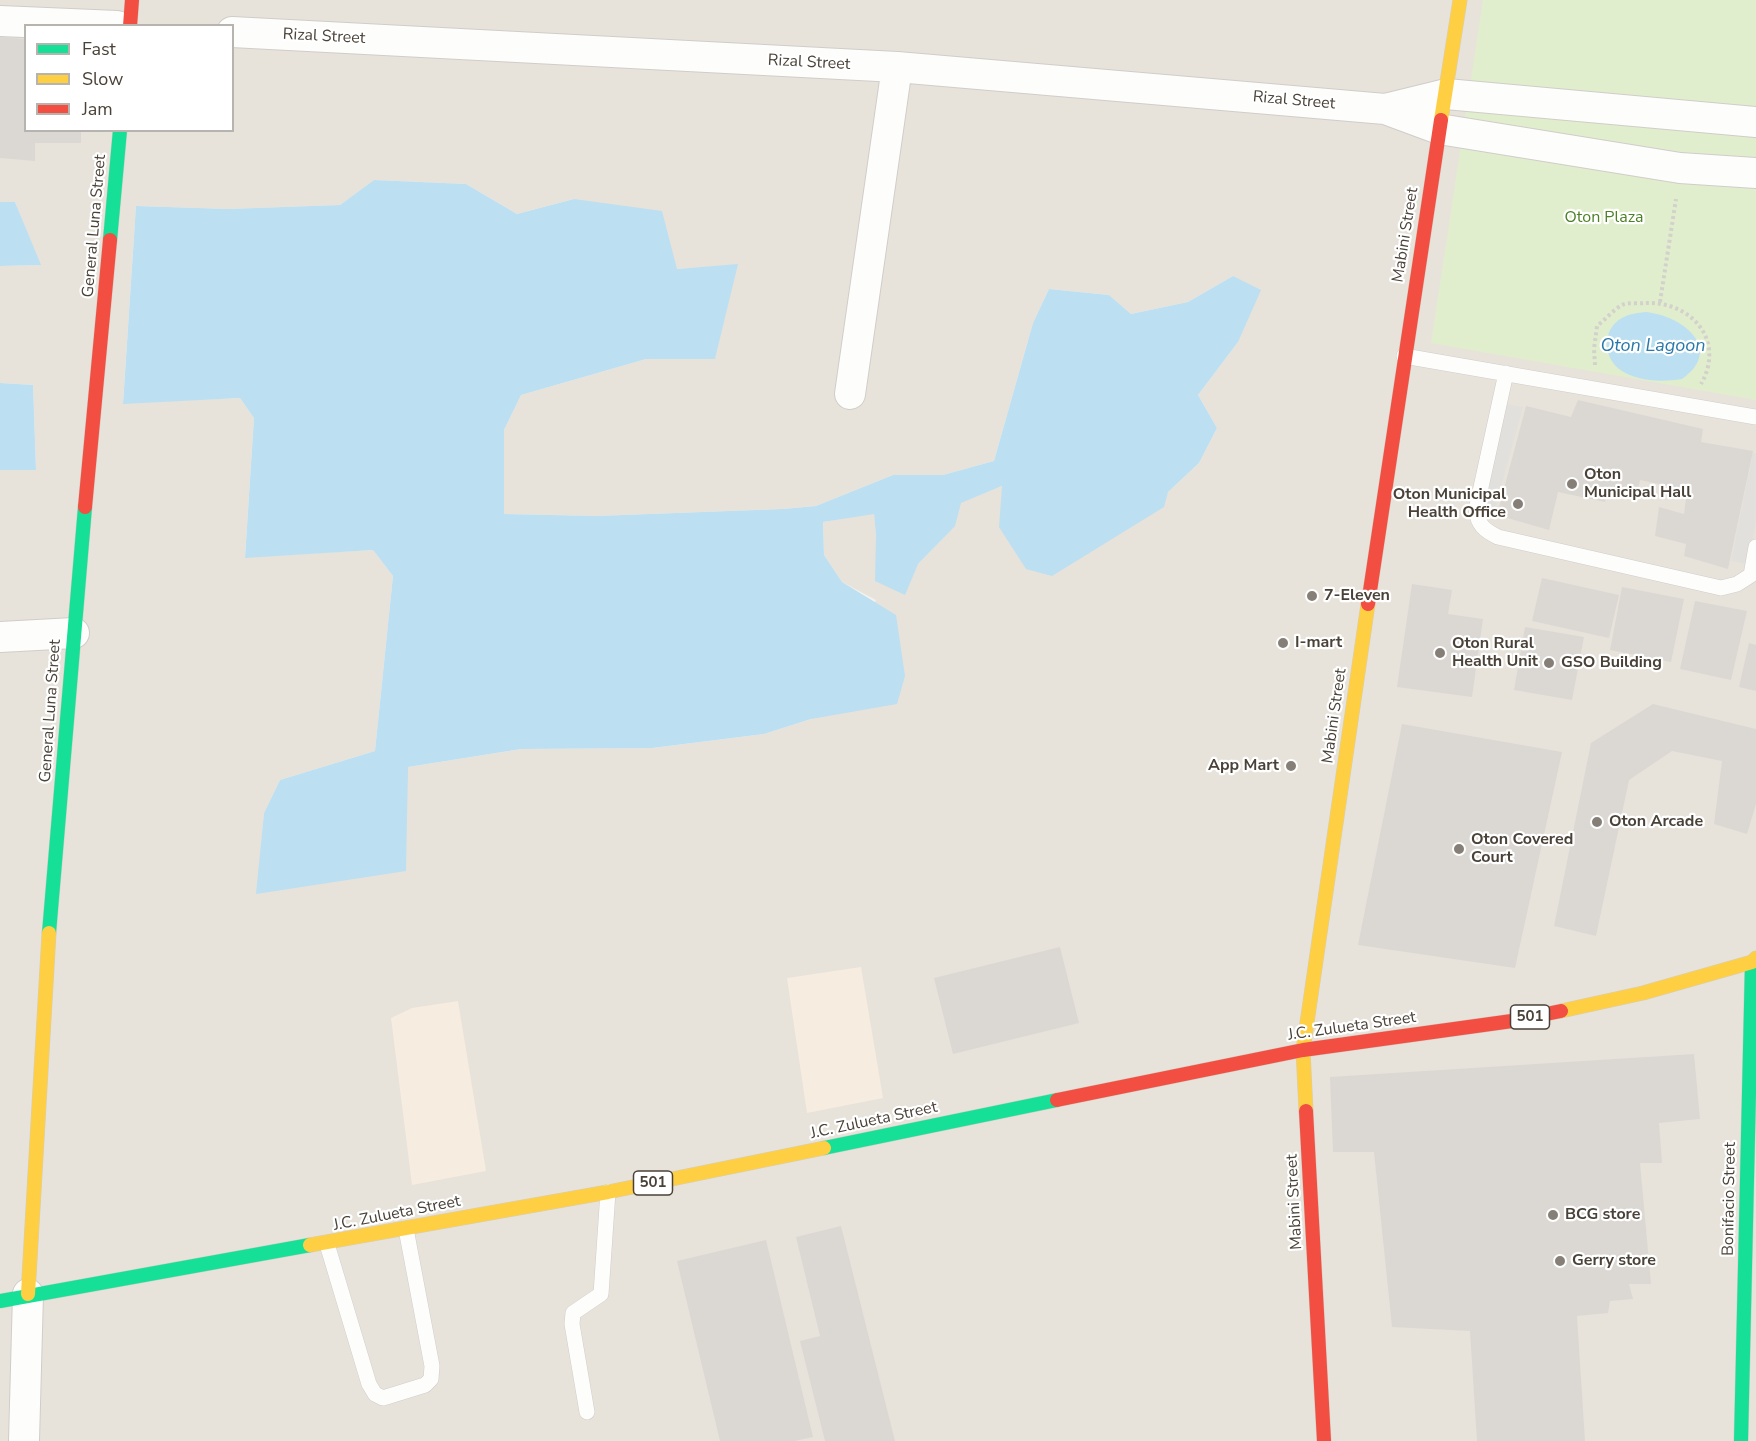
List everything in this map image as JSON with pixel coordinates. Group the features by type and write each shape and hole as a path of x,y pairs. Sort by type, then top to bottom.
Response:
{"main road":[{"path":"130,24 132,0"},
{"name":"Mabini Street","path":"1324,1441 1303,1050 1404,356 1460,0"},
{"name":"General Luna Street","path":"14,1298 35,1128 74,633 120,132"},
{"name":"J.C. Zulueta Street","path":"14,1298 327,1244 608,1192 1303,1050 1512,1021 1643,993 1754,960"},
{"name":"Bonifacio Street","path":"1741,1441 1754,960"}],"street":[{"path":"0,21 70,24"},
{"name":"Rizal Street","path":"234,32 897,67 1385,109 1438,129 1680,168 1756,173"},
{"path":"850,394 897,67"},
{"name":"Rizal Street","path":"1385,109 1446,94 1756,122"},
{"path":"0,637 74,633"},
{"path":"14,1298 24,1441"}],"lane":[{"path":"1404,356 1756,417"},
{"path":"1506,373 1476,510 1478,522 1486,531 1498,537 1721,588 1737,584 1751,575 1756,547"},
{"path":"587,1412 572,1324 573,1313 601,1294 608,1192"},
{"path":"327,1244 369,1384 375,1394 383,1398 425,1385 431,1379 432,1366 406,1229"}],"path":[{"path":"1660,302 1680,168"},
{"path":"1598,389 1594,349 1597,326 1623,304 1660,302 1693,317 1710,343 1711,363 1688,405"}],"shaded area":[{"path":"0,0 1756,0 1756,1441 0,1441 0,470 36,469 33,385 0,383 0,266 40,265 15,202 0,202","holes":["374,180 466,184 517,214 574,199 676,269 737,265 715,358 646,359 521,395 504,430 504,514 597,516 816,506 893,475 943,475 994,461 1033,323 1049,289 1109,295 1131,314 1188,302 1233,276 1238,342 1198,395 1217,428 1199,463 1168,492 1002,486 960,503 954,526 918,564 876,536 874,513 823,522 824,555 842,582 876,600 811,719 764,734 652,748 521,749 408,767 257,894 264,813 280,780 375,751 393,576 373,550 245,557 254,418 240,398 123,403 136,206 228,209 340,205"]},
{"path":"1505,404 1523,407 1494,512 1477,509"},
{"path":"1753,453 1756,454 1756,521 1748,564 1731,561"},
{"path":"861,967 883,1098 807,1113 787,978"},
{"path":"458,1001 486,1171 412,1185 391,1018 412,1008"}],"green space":[{"name":"Oton Plaza","path":"1483,0 1756,0 1756,400 1431,343"}],"water":[{"path":"374,180 466,184 517,214 574,199 662,211 677,269 738,264 715,359 646,359 521,395 504,430 504,514 597,516 816,506 893,475 943,475 994,461 1033,323 1049,289 1109,295 1131,314 1188,302 1233,276 1261,290 1238,342 1198,395 1217,428 1199,463 1168,492 1164,507 1052,576 1026,569 999,527 1002,486 961,503 955,526 918,564 905,595 875,581 874,514 823,522 824,555 842,582 896,615 905,676 897,704 811,719 764,734 652,748 521,749 408,767 406,871 256,894 264,813 280,780 375,751 393,576 373,550 245,558 254,418 240,398 123,404 136,206 228,209 340,205"},
{"path":"0,202 15,202 41,265 0,266"},
{"name":"Oton Lagoon","path":"1645,312 1672,320 1694,335 1699,345 1700,356 1694,368 1682,379 1658,381 1641,379 1619,369 1613,363 1607,349 1611,328 1625,317"},
{"path":"0,383 33,385 36,470 0,470"}],"building":[{"path":"0,37 24,39 24,132 81,132 81,143 35,143 35,161 0,158"},
{"name":"Oton Municipal Hall","path":"1578,400 1703,429 1701,442 1753,451 1728,569 1684,556 1686,544 1655,536 1659,507 1684,514 1687,490 1640,480 1637,495 1608,488 1605,502 1558,492 1549,530 1497,515 1526,406 1571,417"},
{"path":"1542,578 1619,595 1609,638 1532,621"},
{"name":"Oton Rural Health Unit","path":"1412,584 1452,590 1448,614 1483,619 1472,697 1397,687"},
{"path":"1622,587 1684,599 1671,662 1610,650"},
{"path":"1695,601 1747,611 1731,680 1680,669"},
{"name":"GSO Building","path":"1525,627 1584,637 1572,700 1514,690"},
{"path":"1749,643 1756,645 1756,691 1739,687"},
{"name":"Oton Arcade","path":"1653,704 1756,729 1756,804 1747,834 1714,824 1722,761 1672,751 1629,780 1596,936 1554,926 1591,743"},
{"name":"Oton Covered Court","path":"1402,724 1562,752 1515,968 1358,945"},
{"path":"1060,947 1079,1023 953,1054 934,978"},
{"path":"1694,1054 1700,1119 1659,1123 1662,1163 1640,1163 1651,1284 1629,1284 1633,1299 1610,1301 1608,1313 1577,1316 1585,1441 1477,1441 1470,1331 1392,1327 1374,1152 1333,1152 1330,1077"},
{"path":"841,1226 895,1441 825,1441 800,1341 820,1336 796,1237"},
{"path":"766,1240 813,1437 795,1441 720,1441 677,1261"}],"traffic: fast":[{"path":"110,240 120,132"},
{"path":"49,933 85,507"},
{"path":"1741,1441 1752,962"},
{"path":"824,1148 1057,1100"},
{"path":"0,1301 310,1245"}],"traffic: slow":[{"path":"1441,120 1460,0"},
{"path":"1306,1111 1303,1050 1368,604"},
{"path":"28,1294 49,933"},
{"path":"1561,1011 1643,993 1752,962 1756,958"},
{"path":"310,1245 608,1192 824,1148"}],"traffic: jam":[{"path":"130,24 132,0"},
{"path":"1368,604 1441,120"},
{"path":"85,507 110,240"},
{"path":"1057,1100 1303,1050 1512,1021 1561,1011"},
{"path":"1306,1111 1324,1441"}],"place":[{"name":"Oton Municipal Hall","path":"1572,484"},
{"name":"Oton Municipal Health Office","path":"1518,504"},
{"name":"7-Eleven","path":"1312,596"},
{"name":"I-mart","path":"1283,643"},
{"name":"Oton Rural Health Unit","path":"1440,653"},
{"name":"GSO Building","path":"1549,663"},
{"name":"App Mart","path":"1291,766"},
{"name":"Oton Arcade","path":"1597,822"},
{"name":"Oton Covered Court","path":"1459,849"},
{"name":"BCG store","path":"1553,1215"},
{"name":"Gerry store","path":"1560,1261"}]}
